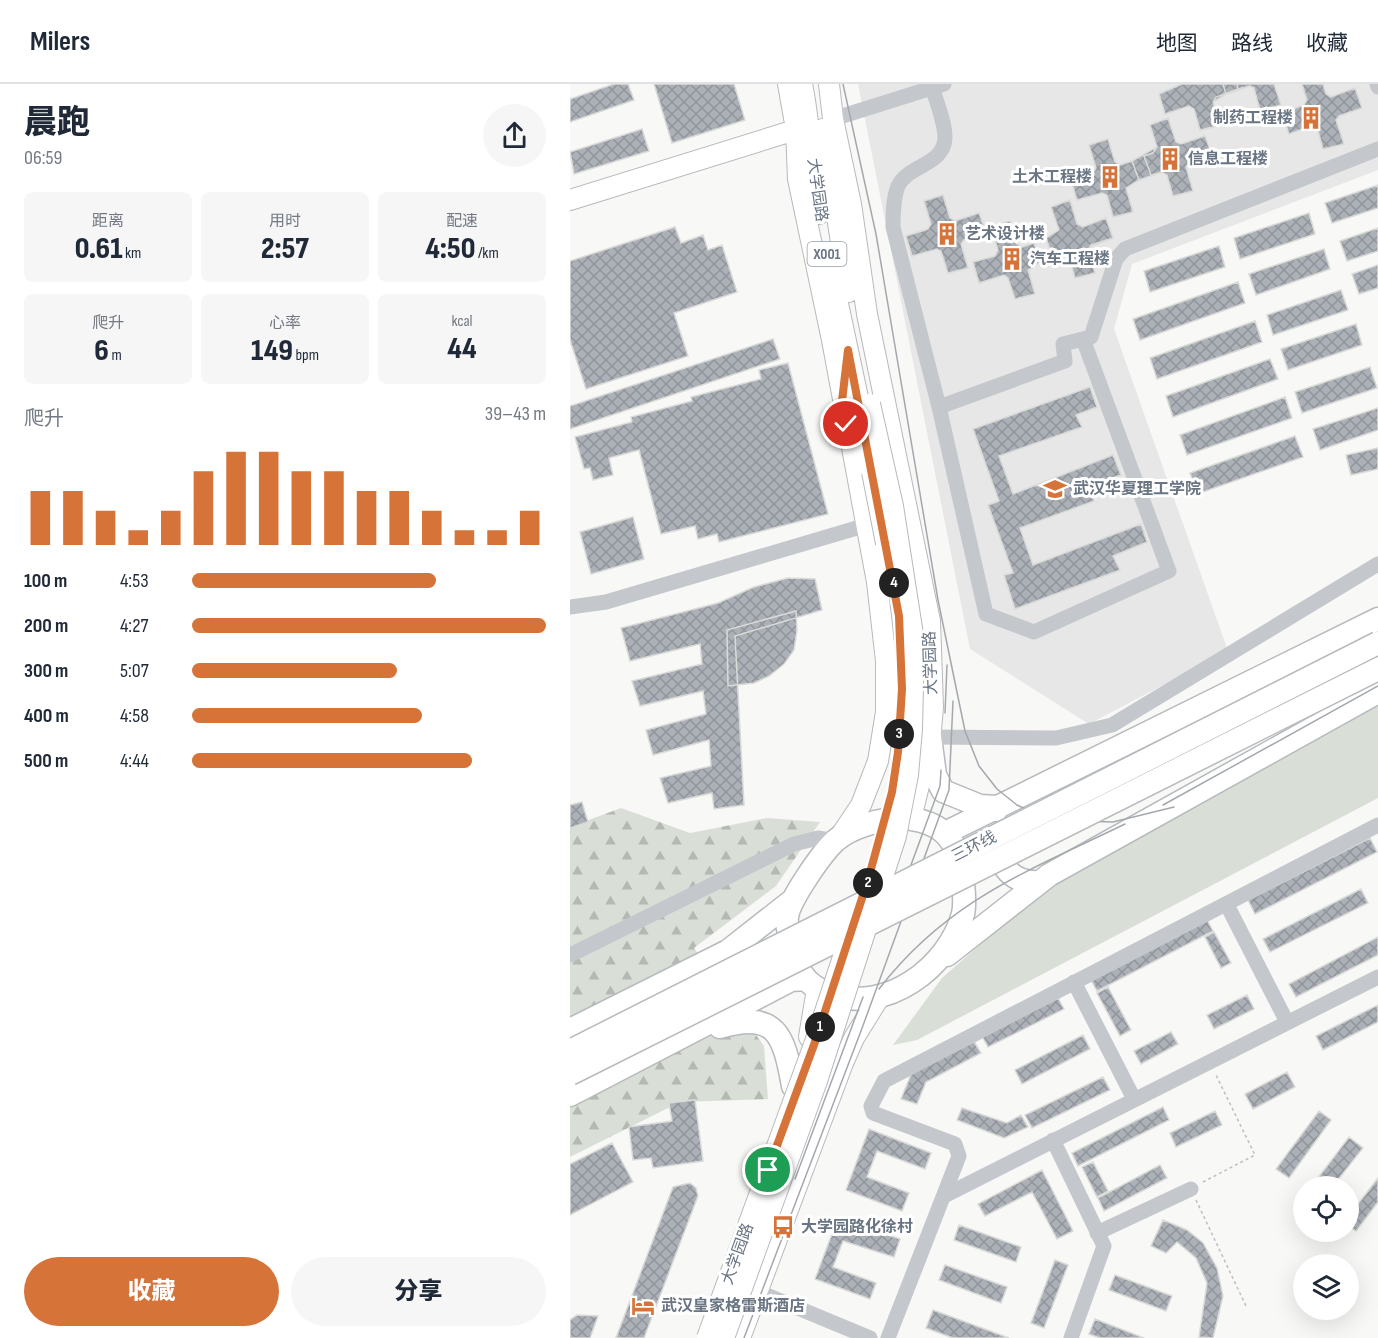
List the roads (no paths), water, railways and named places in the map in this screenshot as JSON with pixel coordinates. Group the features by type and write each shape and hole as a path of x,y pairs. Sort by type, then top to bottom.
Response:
{"highway":[{"path":"945,833 1378,619"},
{"name":"三环线","path":"570,1051 1378,644"},
{"name":"三环线","path":"570,1074 1378,669"},
{"path":"570,1095 791,980 811,984 836,996 855,999 880,996 897,990 936,963 1049,875 1378,692"},
{"path":"930,737 935,775 943,791 980,806 997,807"},
{"path":"997,807 988,828 1003,864 1009,873 1025,883 1040,882"},
{"path":"811,984 793,952 787,917 794,899 803,882 837,840 876,821 911,818 930,824 945,833 956,846 964,899 956,931 936,963"},
{"path":"570,1030 728,951 794,899"},
{"path":"684,1037 750,1020 762,1023 773,1029 781,1039 787,1053 793,1086"}],"main road":[{"path":"788,84 815,124"},
{"name":"大学园路","path":"802,84 815,124 851,204 867,314 930,621 933,707 930,737 911,818"},
{"path":"815,124 817,84"},
{"path":"724,1338 818,1081 896,836 908,775 912,729 914,641 893,506 857,404 798,179 829,84"},
{"path":"570,200 815,124"},
{"name":"大学园路","path":"707,1338 815,1042 868,880 892,792 899,742 902,653 892,574 857,404 854,350 813,183 815,124"},
{"path":"837,840 861,805 878,761 886,712 886,661 882,617 867,525 854,350 867,314"},
{"name":"大学园路","path":"701,1338 814,1023 811,984"},
{"name":"大学园路","path":"740,1338 854,1038 880,996"}],"street":[{"path":"815,124 936,85 945,136 944,145 938,155 899,184 894,204 893,227 939,406 986,614 1034,632 1169,572 1083,339"},
{"path":"939,406 1065,361 1063,344 1091,337 1116,259 1125,249 1378,149"},
{"path":"570,607 606,602 867,525"},
{"path":"930,737 1056,738 1112,725 1378,564"},
{"path":"888,1338 959,1156 955,1144 873,1113 871,1106 884,1081 1377,829"},
{"path":"570,955 794,844 818,838 837,840"},
{"path":"1227,905 1287,1023"},
{"path":"944,1196 1378,977"},
{"path":"1074,982 1134,1099"},
{"path":"1053,1140 1104,1246 1071,1338"},
{"path":"1097,1233 1191,1189"},
{"path":"727,1265 757,1291 870,1338"}],"tram line":[{"path":"843,84 876,234 938,600 965,731 979,766 997,789 1017,805 1049,820 1113,822 1174,807"},
{"path":"945,713 947,665"},
{"path":"1163,805 1378,686"},
{"path":"744,1338 861,1031 949,790 953,701"},
{"path":"904,884 940,786 941,770"},
{"path":"879,989 905,958 933,932 962,910 1023,873 1125,824"},
{"path":"795,1179 863,997"}],"place":[{"name":"制药工程楼","path":"1311,118"},
{"name":"信息工程楼","path":"1170,159"},
{"name":"土木工程楼","path":"1110,177"},
{"name":"艺术设计楼","path":"947,234"},
{"name":"汽车工程楼","path":"1012,259"},
{"name":"武汉华夏理工学院","path":"1055,489"},
{"name":"大学园路化徐村","path":"783,1227"},
{"name":"武汉皇家格雷斯酒店","path":"643,1306"}]}
